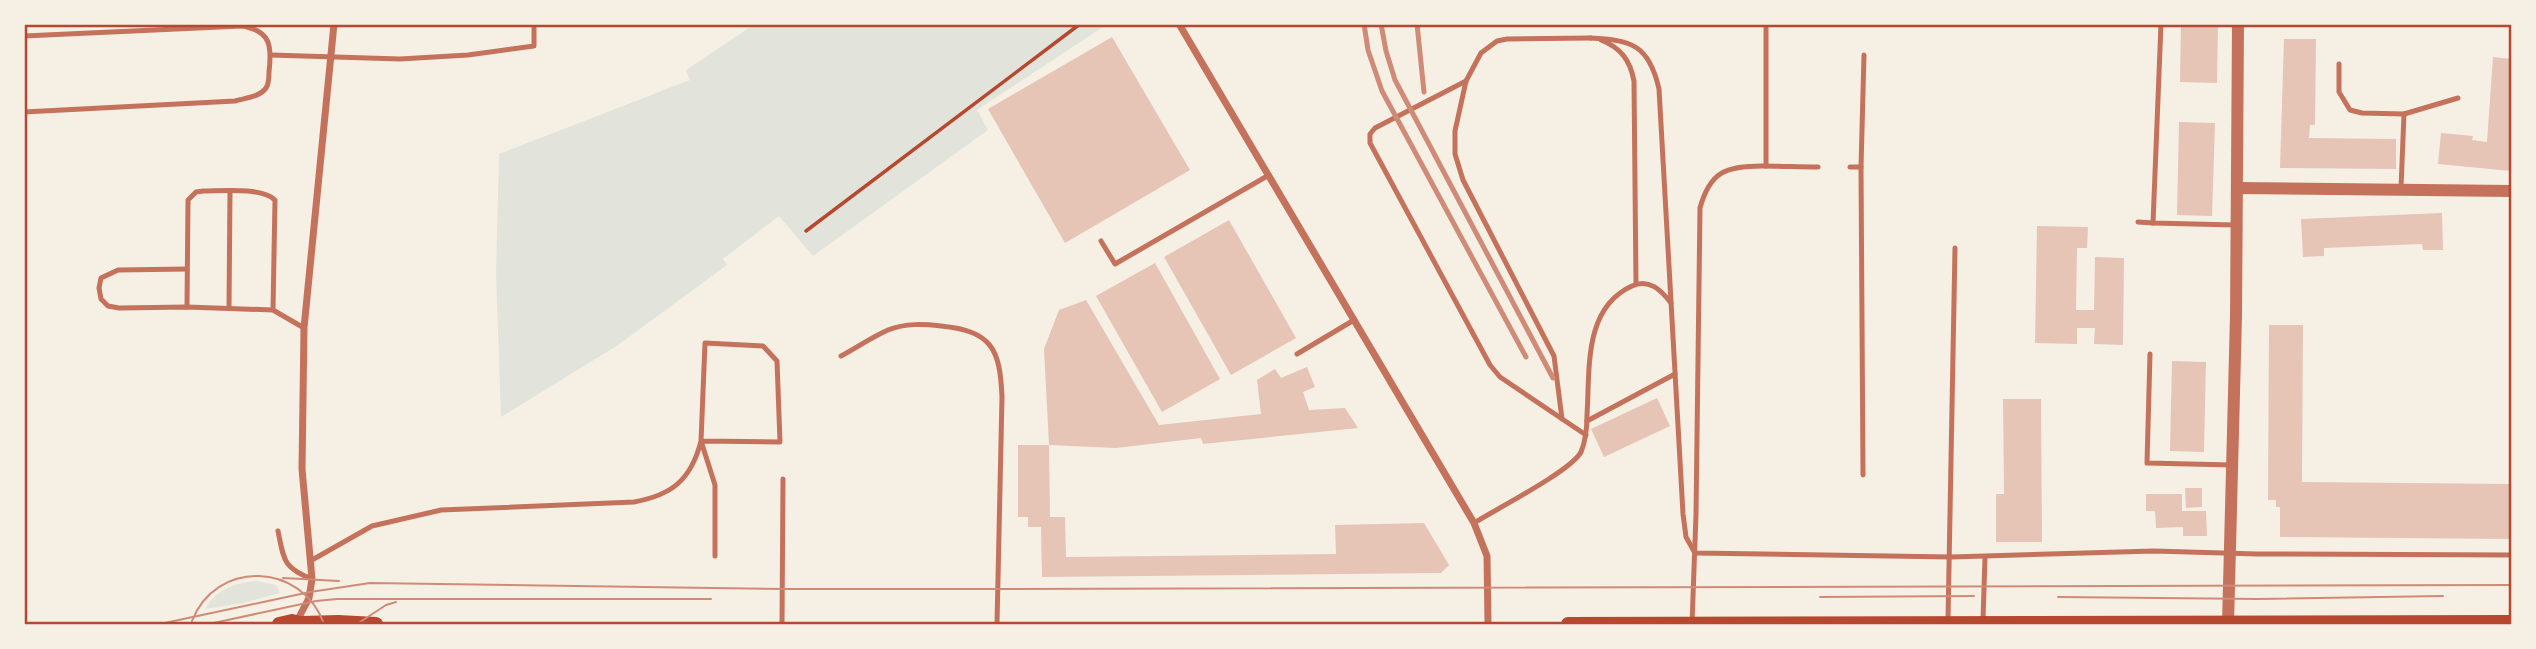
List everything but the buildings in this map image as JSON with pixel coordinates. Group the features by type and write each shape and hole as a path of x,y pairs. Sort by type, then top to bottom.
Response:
{"main road":[{"path":"279,624 286,621 376,625"},
{"path":"1568,625 2511,622"}],"street":[{"path":"301,623 312,579 302,469 304,328 334,24"},
{"path":"1179,24 1474,523 1487,556 1488,625"},
{"path":"2228,624 2238,24"},
{"path":"2237,188 2511,191"}],"lane":[{"path":"271,55 400,59 468,55 534,46 534,24"},
{"path":"1766,24 1766,166"},
{"path":"2153,223 2161,24"},
{"path":"24,36 242,26 254,28 268,39 271,55 267,87 260,94 235,101 24,112"},
{"path":"1562,419 1554,356 1463,180 1455,154 1455,131 1466,81 1481,53 1497,41 1507,38 1619,40 1635,45 1647,56 1655,74 1659,89 1683,514 1686,537 1695,553"},
{"path":"1590,38 1603,40 1623,54 1629,61 1634,81 1636,284"},
{"path":"1863,475 1861,167 1864,55"},
{"path":"2339,64 2339,92 2350,110 2362,113 2404,114 2458,98"},
{"path":"1466,81 1375,128 1370,134 1370,143 1490,365 1500,377 1586,435"},
{"path":"2400,191 2404,114"},
{"path":"1692,624 1700,208 1704,193 1718,175 1737,166 1818,167"},
{"path":"1850,167 1861,167"},
{"path":"1101,241 1115,264 1269,175"},
{"path":"187,307 188,200 197,192 230,191 265,194 275,200 273,310"},
{"path":"229,308 230,191"},
{"path":"2138,222 2236,225"},
{"path":"1948,623 1955,248"},
{"path":"187,269 118,270 102,278 99,288 101,299 108,306 119,308 273,310 304,328"},
{"path":"1474,523 1568,466 1581,452 1586,435 1592,343 1596,324 1617,295 1645,282 1653,285 1671,303"},
{"path":"1297,354 1354,320"},
{"path":"841,356 886,331 917,324 971,331 986,340 995,352 1001,370 1002,397 997,625"},
{"path":"312,560 372,526 441,510 634,502 662,495 681,481 694,463 701,442 705,344 763,346 778,361 780,442 701,442"},
{"path":"2150,354 2147,463 2232,465"},
{"path":"1587,421 1675,373"},
{"path":"701,442 715,485 715,556"},
{"path":"782,625 783,479"},
{"path":"278,531 282,555 288,566 296,573 312,579"},
{"path":"1695,553 1951,557 2154,551 2229,554 2511,555"},
{"path":"1983,622 1985,557"}],"path":[{"path":"806,231 1080,24"}],"shaded area":[{"path":"753,25 1106,25 977,110 988,130 813,256 779,216 723,259 727,265 618,345 501,417 496,274 499,154 690,80 686,70"},
{"path":"257,581 276,585 280,593 205,609 215,596 227,588"}],"tram line":[{"path":"192,621 204,601 220,587 239,578 259,576 279,579 297,589 313,604 324,624"},
{"path":"283,578 339,581"},
{"path":"160,624 310,592 370,583 783,589 2512,585"},
{"path":"1820,597 1974,596"},
{"path":"2058,597 2259,599 2443,596"},
{"path":"209,624 337,599 711,599"},
{"path":"357,624 386,605 396,602"}],"railway":[{"path":"1364,24 1368,50 1382,91 1526,357"},
{"path":"1381,24 1395,80 1553,378"},
{"path":"1417,24 1424,92"}]}
